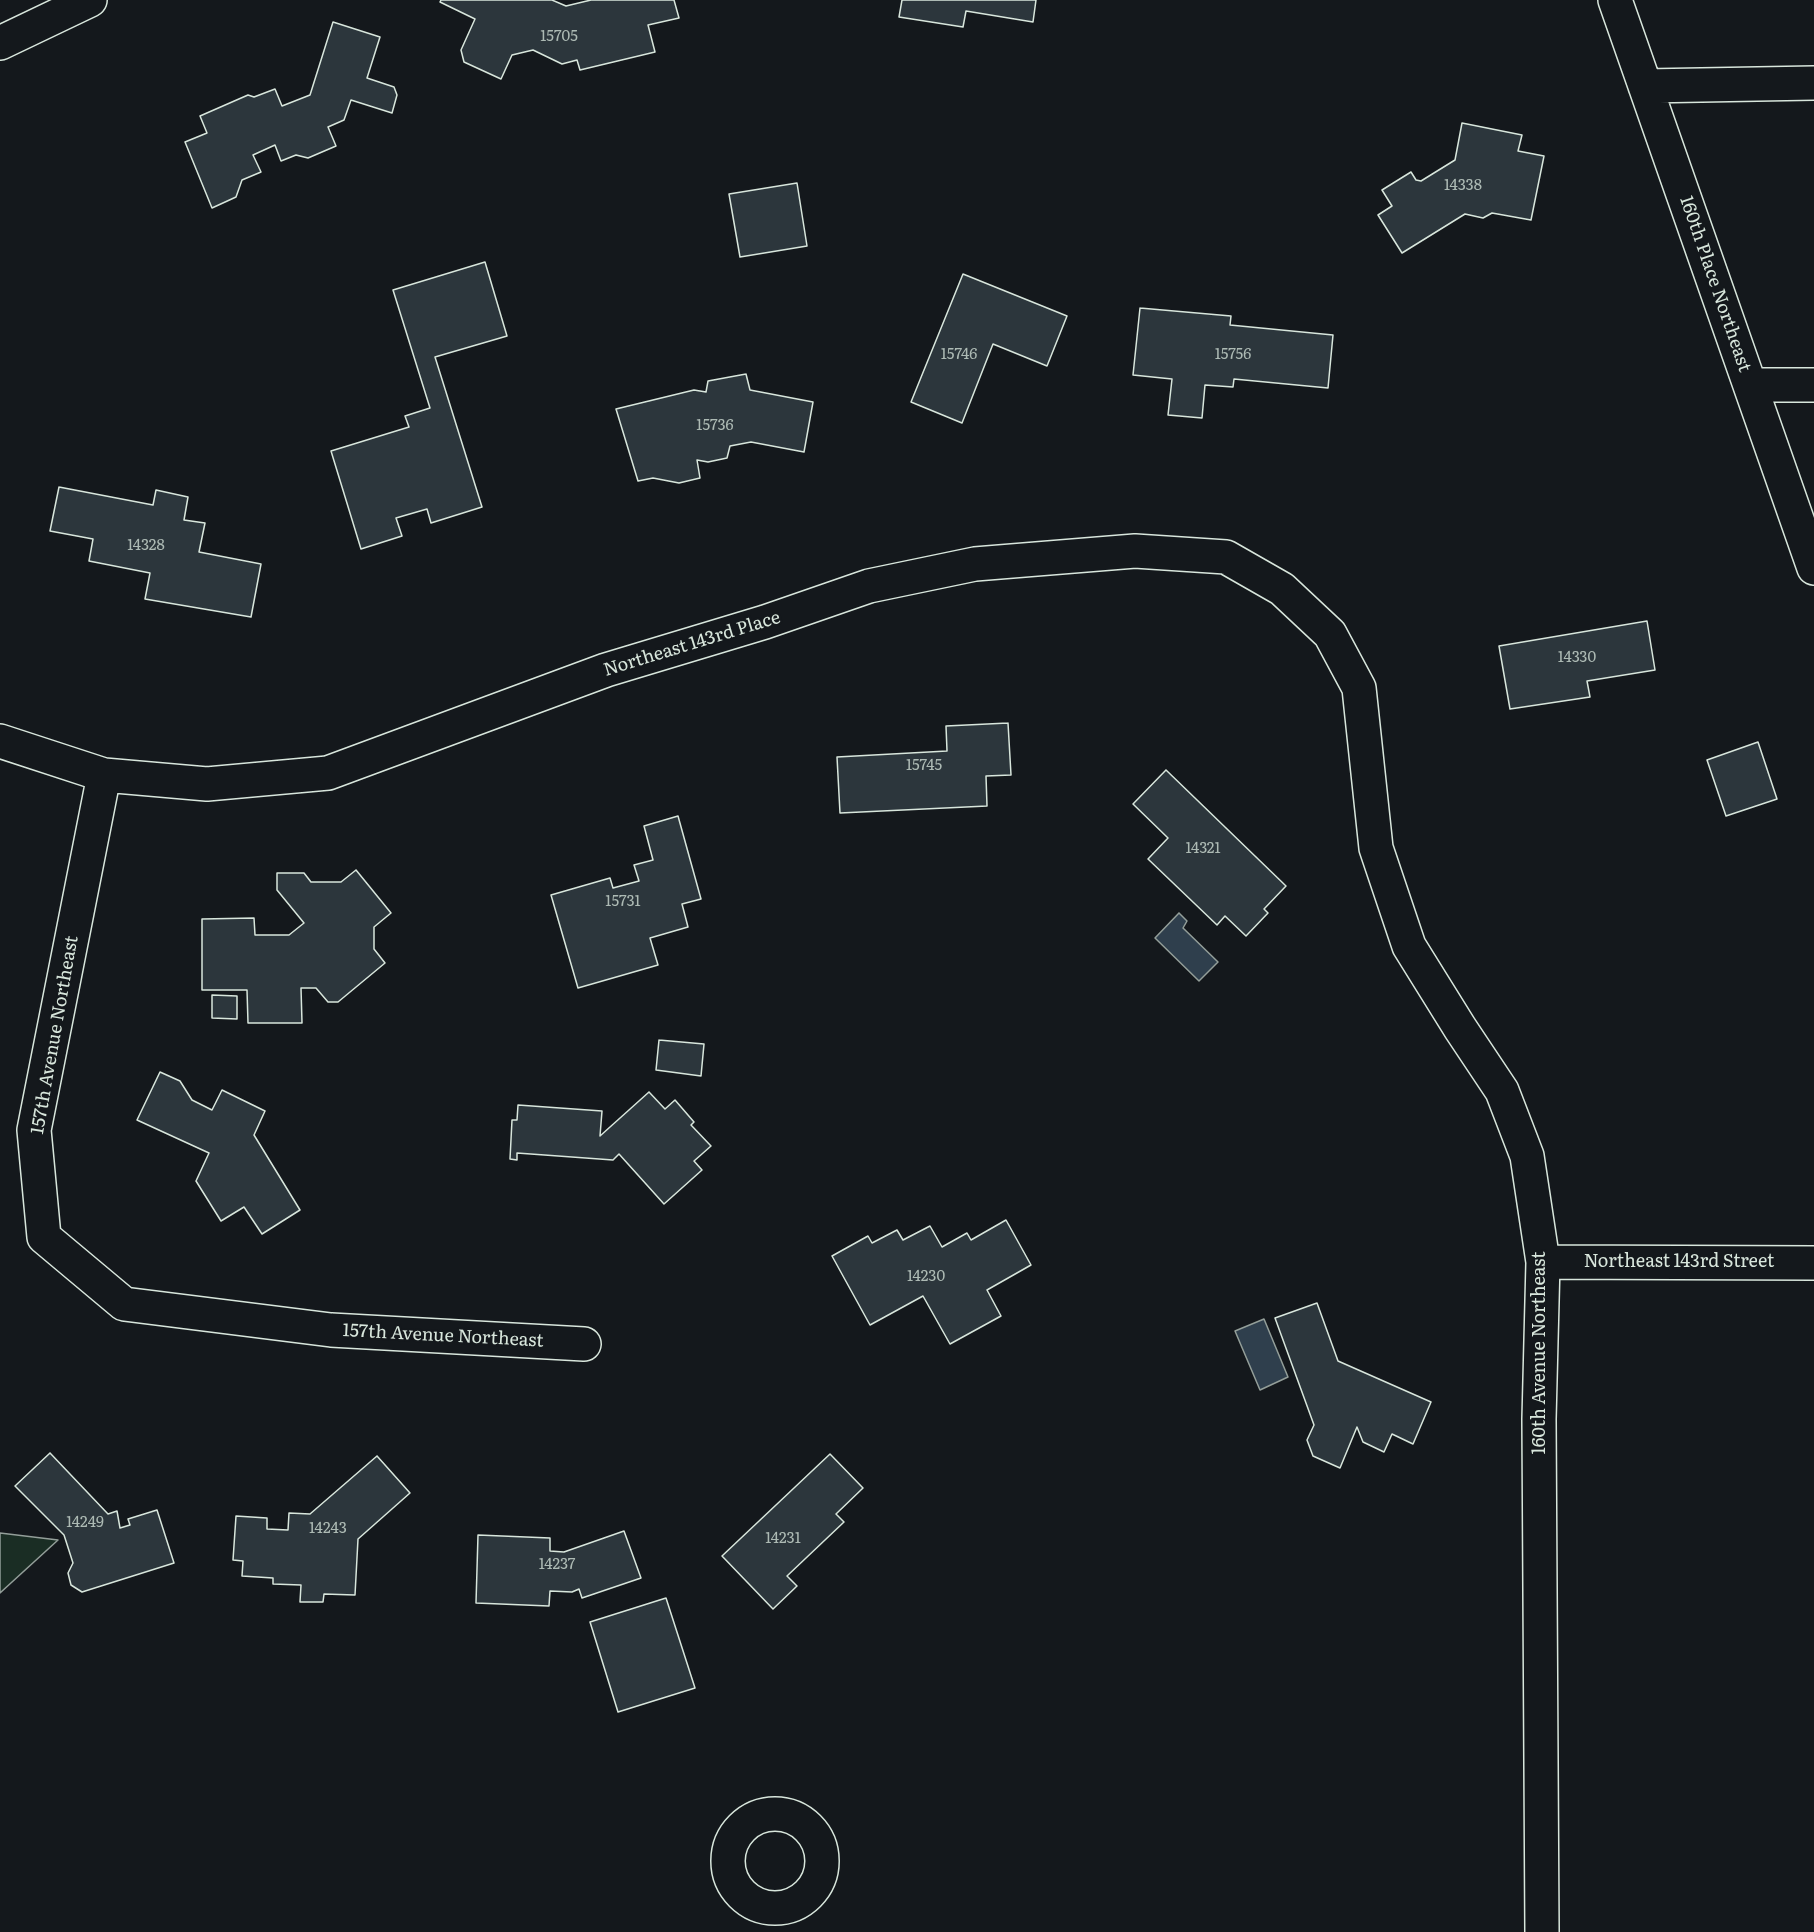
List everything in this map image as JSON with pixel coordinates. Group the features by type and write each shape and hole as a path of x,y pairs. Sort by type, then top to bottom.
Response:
{"street":[{"path":"0,43 90,0"},
{"name":"160th Place Northeast","path":"1615,0 1814,567"},
{"path":"1645,86 1814,83"},
{"path":"1750,385 1814,385"},
{"name":"Northeast 143rd Place","path":"104,775 207,784 328,773 606,670 765,622 869,586 975,564 1135,551 1226,557 1282,589"},
{"name":"160th Avenue Northeast","path":"1282,589 1330,634 1359,688 1376,848 1409,946 1502,1091 1527,1156 1544,1262 1539,1419 1542,1932"},
{"path":"0,741 104,775"},
{"name":"157th Avenue Northeast","path":"104,775 34,1130 44,1237 124,1304 331,1330 584,1344"},
{"name":"Northeast 143rd Street","path":"1544,1262 1814,1263"}],"green space":[{"path":"0,1533 58,1540 0,1593"}],"water":[{"path":"1179,913 1187,921 1183,928 1218,962 1199,981 1155,938"},
{"path":"1264,1319 1288,1377 1260,1390 1235,1331"}],"building":[{"path":"441,0 552,0 566,6 591,0 674,0 679,18 648,25 655,52 580,70 577,60 562,64 533,50 512,55 501,79 464,62 461,50 475,19 440,2"},
{"path":"902,0 1036,0 1033,22 966,11 963,27 899,17"},
{"path":"333,22 380,37 367,78 394,87 397,95 392,113 351,100 344,120 328,127 336,146 308,158 296,155 281,161 275,145 253,155 261,172 242,180 236,197 212,208 185,142 207,133 200,116 248,95 254,97 275,89 282,106 310,95"},
{"path":"1462,123 1522,135 1518,151 1544,156 1531,220 1492,213 1483,218 1465,214 1402,253 1378,215 1392,206 1382,190 1411,172 1416,180 1421,181 1455,160"},
{"path":"797,183 807,246 740,257 729,194"},
{"path":"485,262 507,336 435,357 482,507 431,523 427,509 396,518 402,536 361,549 331,451 409,427 405,416 430,408 393,290"},
{"path":"963,274 1067,316 1047,366 993,344 962,423 911,402"},
{"path":"1140,308 1231,316 1230,325 1333,335 1328,388 1234,379 1233,387 1205,385 1202,418 1168,415 1172,379 1133,375"},
{"path":"746,374 750,390 813,402 804,452 751,442 730,446 727,458 708,462 697,460 700,478 679,483 653,478 638,481 616,409 694,390 706,392 708,381"},
{"path":"59,487 153,505 156,490 188,497 184,520 205,523 199,552 261,564 251,617 145,599 150,573 89,561 93,539 50,531"},
{"path":"1647,621 1655,670 1587,681 1590,697 1510,709 1499,646"},
{"path":"1008,723 1011,775 986,776 987,806 840,813 837,757 947,751 946,726"},
{"path":"1758,742 1777,799 1726,816 1707,760"},
{"path":"1166,770 1286,886 1264,909 1268,913 1246,936 1225,916 1217,925 1148,859 1168,838 1133,804"},
{"path":"678,816 701,899 682,904 688,927 650,938 658,965 578,988 551,895 610,878 613,888 639,881 634,865 653,860 644,826"},
{"path":"356,870 391,913 374,927 374,949 385,963 338,1002 328,1002 316,988 301,988 302,1023 248,1023 247,990 202,990 202,919 254,918 255,935 289,935 304,923 277,890 277,873 304,873 311,882 341,882"},
{"path":"212,995 237,996 237,1019 212,1018"},
{"path":"659,1040 704,1044 701,1076 656,1070"},
{"path":"160,1072 180,1081 192,1100 212,1110 222,1090 265,1111 254,1135 300,1210 262,1234 244,1207 221,1221 196,1181 209,1153 137,1120"},
{"path":"649,1092 665,1109 675,1100 694,1122 691,1125 711,1146 694,1161 702,1170 664,1204 619,1154 613,1160 517,1153 517,1160 510,1159 512,1120 517,1120 518,1105 602,1111 600,1136"},
{"path":"1006,1220 1031,1265 987,1290 1001,1316 950,1344 923,1296 870,1325 832,1256 868,1236 872,1243 897,1230 903,1240 930,1226 942,1247 967,1233 971,1240"},
{"path":"1317,1303 1338,1361 1431,1402 1413,1444 1392,1434 1384,1452 1363,1442 1357,1427 1340,1468 1313,1456 1307,1440 1314,1425 1275,1318"},
{"path":"50,1453 108,1514 117,1511 120,1528 130,1525 128,1519 157,1510 174,1563 82,1592 71,1585 68,1573 73,1563 64,1535 15,1486"},
{"path":"830,1454 863,1488 836,1514 844,1522 787,1576 797,1586 773,1609 722,1556"},
{"path":"377,1456 410,1493 358,1539 355,1595 324,1594 323,1602 300,1602 301,1585 273,1584 273,1578 242,1576 243,1561 233,1560 236,1516 267,1518 267,1529 288,1530 289,1513 310,1514"},
{"path":"624,1531 641,1578 582,1598 579,1589 572,1592 550,1591 549,1606 476,1603 478,1535 550,1538 550,1551 564,1552"},
{"path":"666,1598 695,1688 618,1712 590,1622"}]}
